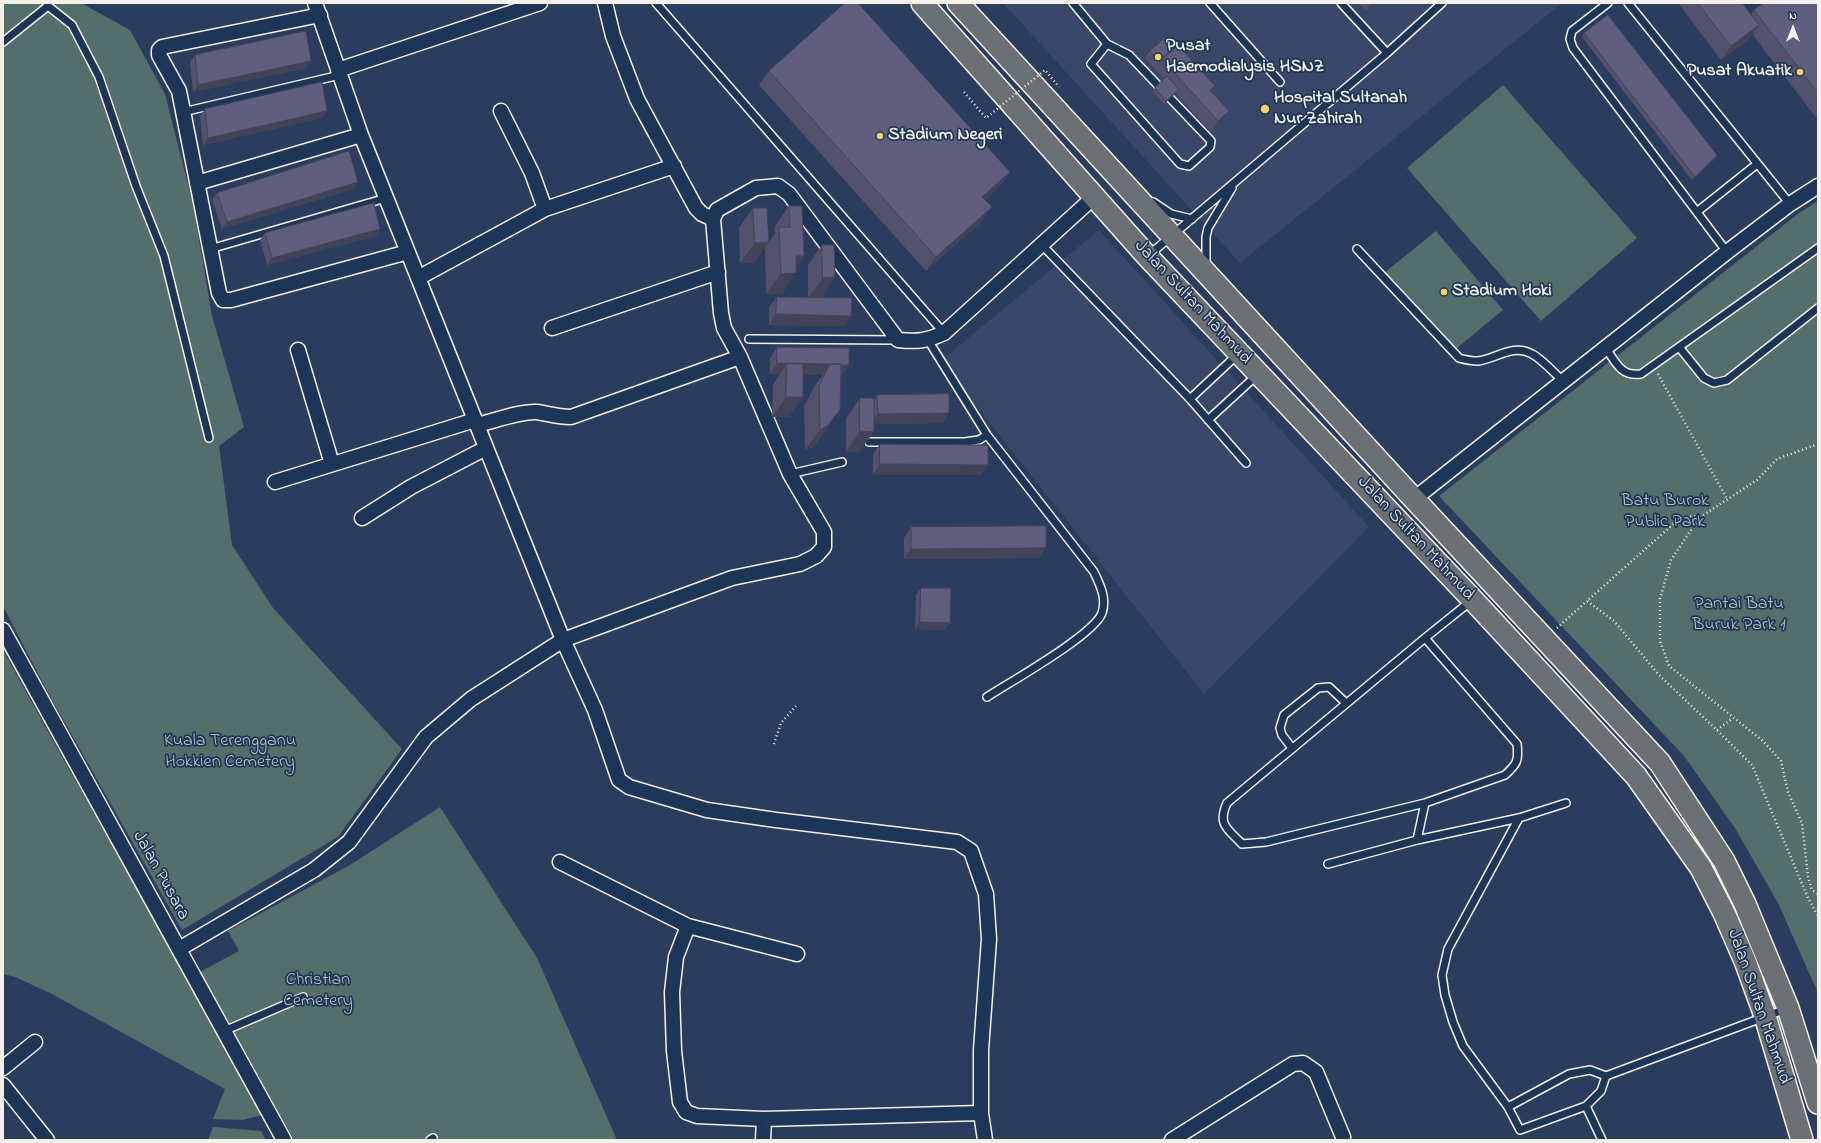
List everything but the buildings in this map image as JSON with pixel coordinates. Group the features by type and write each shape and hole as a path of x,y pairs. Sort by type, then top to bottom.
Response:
{"main road":[{"name":"Jalan Sultan Mahmud","path":"922,3 1147,256 1473,600 1636,776 1697,862 1724,913 1745,961 1765,1016 1802,1140"},
{"name":"Jalan Sultan Mahmud","path":"958,3 1206,274 1660,763 1704,828 1724,861 1745,904 1788,1008 1818,1103"}],"street":[{"path":"339,72 540,3"},
{"path":"604,3 613,36 637,99 696,208 702,214 713,219"},
{"path":"408,252 231,300 223,300 219,293 177,87 159,54 159,50 162,47 317,9 361,136 408,252 563,640 595,710 619,780 629,787 707,810 957,842 971,850 986,894 989,939 981,1050 981,1113 985,1140"},
{"path":"501,112 532,173 545,209"},
{"path":"197,182 361,136"},
{"path":"418,278 545,209 674,166"},
{"path":"179,949 314,870 349,842 426,737 471,699 563,640 732,578 800,564 816,556 824,547 824,532 790,474 740,357 724,328 713,219 717,210 756,188 778,186 790,194 898,340 917,342 928,340 944,333 1094,197"},
{"path":"1414,499 1604,347 1790,204 1818,186"},
{"path":"552,328 718,272"},
{"path":"298,350 332,464"},
{"path":"275,482 476,422 527,412 537,412 559,417 571,416 740,357"},
{"path":"362,518 411,487 486,448"},
{"name":"Jalan Pusara","path":"3,630 284,1140"},
{"path":"560,862 688,926 797,954"},
{"path":"688,926 676,957 672,992 674,1051 680,1102 686,1112 697,1116 764,1119 981,1113"},
{"path":"3,1068 35,1042"},
{"path":"1172,1140 1293,1064 1303,1063 1316,1072 1343,1137"},
{"path":"3,1085 47,1140"},
{"path":"763,1140 764,1119"}],"lane":[{"path":"656,3 944,333"},
{"path":"1073,3 1107,44 1130,55 1211,141 1210,147 1189,166 1180,164 1091,64 1107,44"},
{"path":"1210,3 1280,82"},
{"path":"1341,3 1387,53"},
{"path":"1147,256 1387,53 1442,3"},
{"path":"1608,3 1572,31 1570,39 1573,48 1698,211 1727,252"},
{"path":"1628,3 1790,204"},
{"path":"3,42 48,5 72,25 99,77 136,186 164,256 209,438"},
{"path":"183,112 339,72"},
{"path":"1698,211 1757,164"},
{"path":"1121,181 1171,214 1192,219"},
{"path":"1206,274 1206,236 1208,228 1235,183"},
{"path":"210,249 386,198"},
{"path":"1041,244 1190,399 1246,463"},
{"path":"1604,347 1624,372 1632,375 1641,374 1818,248"},
{"path":"1357,249 1459,358 1470,361 1480,360 1502,352 1519,350 1532,354 1562,381"},
{"path":"1679,347 1704,378 1714,383 1727,380 1818,308"},
{"path":"748,339 898,340"},
{"path":"928,340 987,435 1094,572 1103,590 1104,602 1102,613 1097,621 1067,646 987,697"},
{"path":"1190,399 1239,353"},
{"path":"1208,420 1259,374"},
{"path":"869,442 964,442 979,440 987,435"},
{"path":"790,474 842,462"},
{"path":"1424,638 1517,744 1519,757 1515,766 1505,775 1425,803 1266,842 1242,844 1224,826 1222,815 1227,804 1424,638 1473,600"},
{"path":"1292,748 1282,735 1280,728 1284,715 1318,688 1329,687 1346,704"},
{"path":"1417,840 1425,803"},
{"path":"1328,864 1417,840 1519,818 1566,804"},
{"path":"1519,818 1448,949 1442,975 1445,995 1453,1022 1464,1046 1508,1107 1520,1130 1586,1106 1601,1091 1606,1076"},
{"path":"224,1031 303,997"},
{"path":"1508,1107 1569,1074 1590,1070 1606,1076 1788,1008"},
{"path":"1586,1106 1602,1140"}],"path":[{"path":"964,92 986,118 1045,70 1060,87"},
{"path":"1654,366 1728,499"},
{"path":"1818,444 1777,459 1757,480 1699,518 1671,560 1660,600 1660,641 1670,666 1763,741 1781,761 1788,792 1802,823 1808,876 1812,890 1818,894"},
{"path":"1544,639 1679,519 1696,516 1699,518"},
{"path":"1587,602 1614,621 1658,676 1717,730 1752,765 1808,898 1818,916"},
{"path":"774,744 781,723 796,706"},
{"path":"1717,730 1734,718"}],"shaded area":[{"name":"Hospital Sultanah Nur Zahirah","path":"1003,3 1562,3 1240,263"},
{"path":"1099,230 1369,527 1204,694 974,403 970,405 943,359"}],"green space":[{"name":"Kuala Terengganu Hokkien Cemetery","path":"3,3 81,3 130,30 165,94 193,204 212,316 244,427 219,446 232,545 273,608 402,749 338,837 182,930 46,689 3,606"},
{"path":"1503,85 1637,238 1541,321 1407,168"},
{"name":"Batu Burok Public Park","path":"1818,201 1818,993 1778,903 1735,828 1684,756 1439,496 1799,213"},
{"name":"Stadium Hoki","path":"1436,231 1503,310 1451,353 1384,273"},
{"path":"3,650 262,1115 243,1120 213,1119 225,1089 50,993 15,977 3,974"},
{"name":"Christian Cemetery","path":"440,807 537,958 617,1140 294,1140 200,972 239,951 228,931 350,865"},
{"path":"213,1127 261,1131 266,1140 208,1140"}],"place":[{"name":"Pusat Haemodialysis HSNZ","path":"1158,57"},
{"name":"Pusat Akuatik","path":"1800,72"},
{"name":"Hospital Sultanah Nur Zahirah","path":"1265,109"},
{"name":"Stadium Negeri","path":"880,136"},
{"name":"Stadium Hoki","path":"1444,292"}],"park label":[{"name":"Pantai Batu Buruk Park 1","path":"1739,615"}]}
